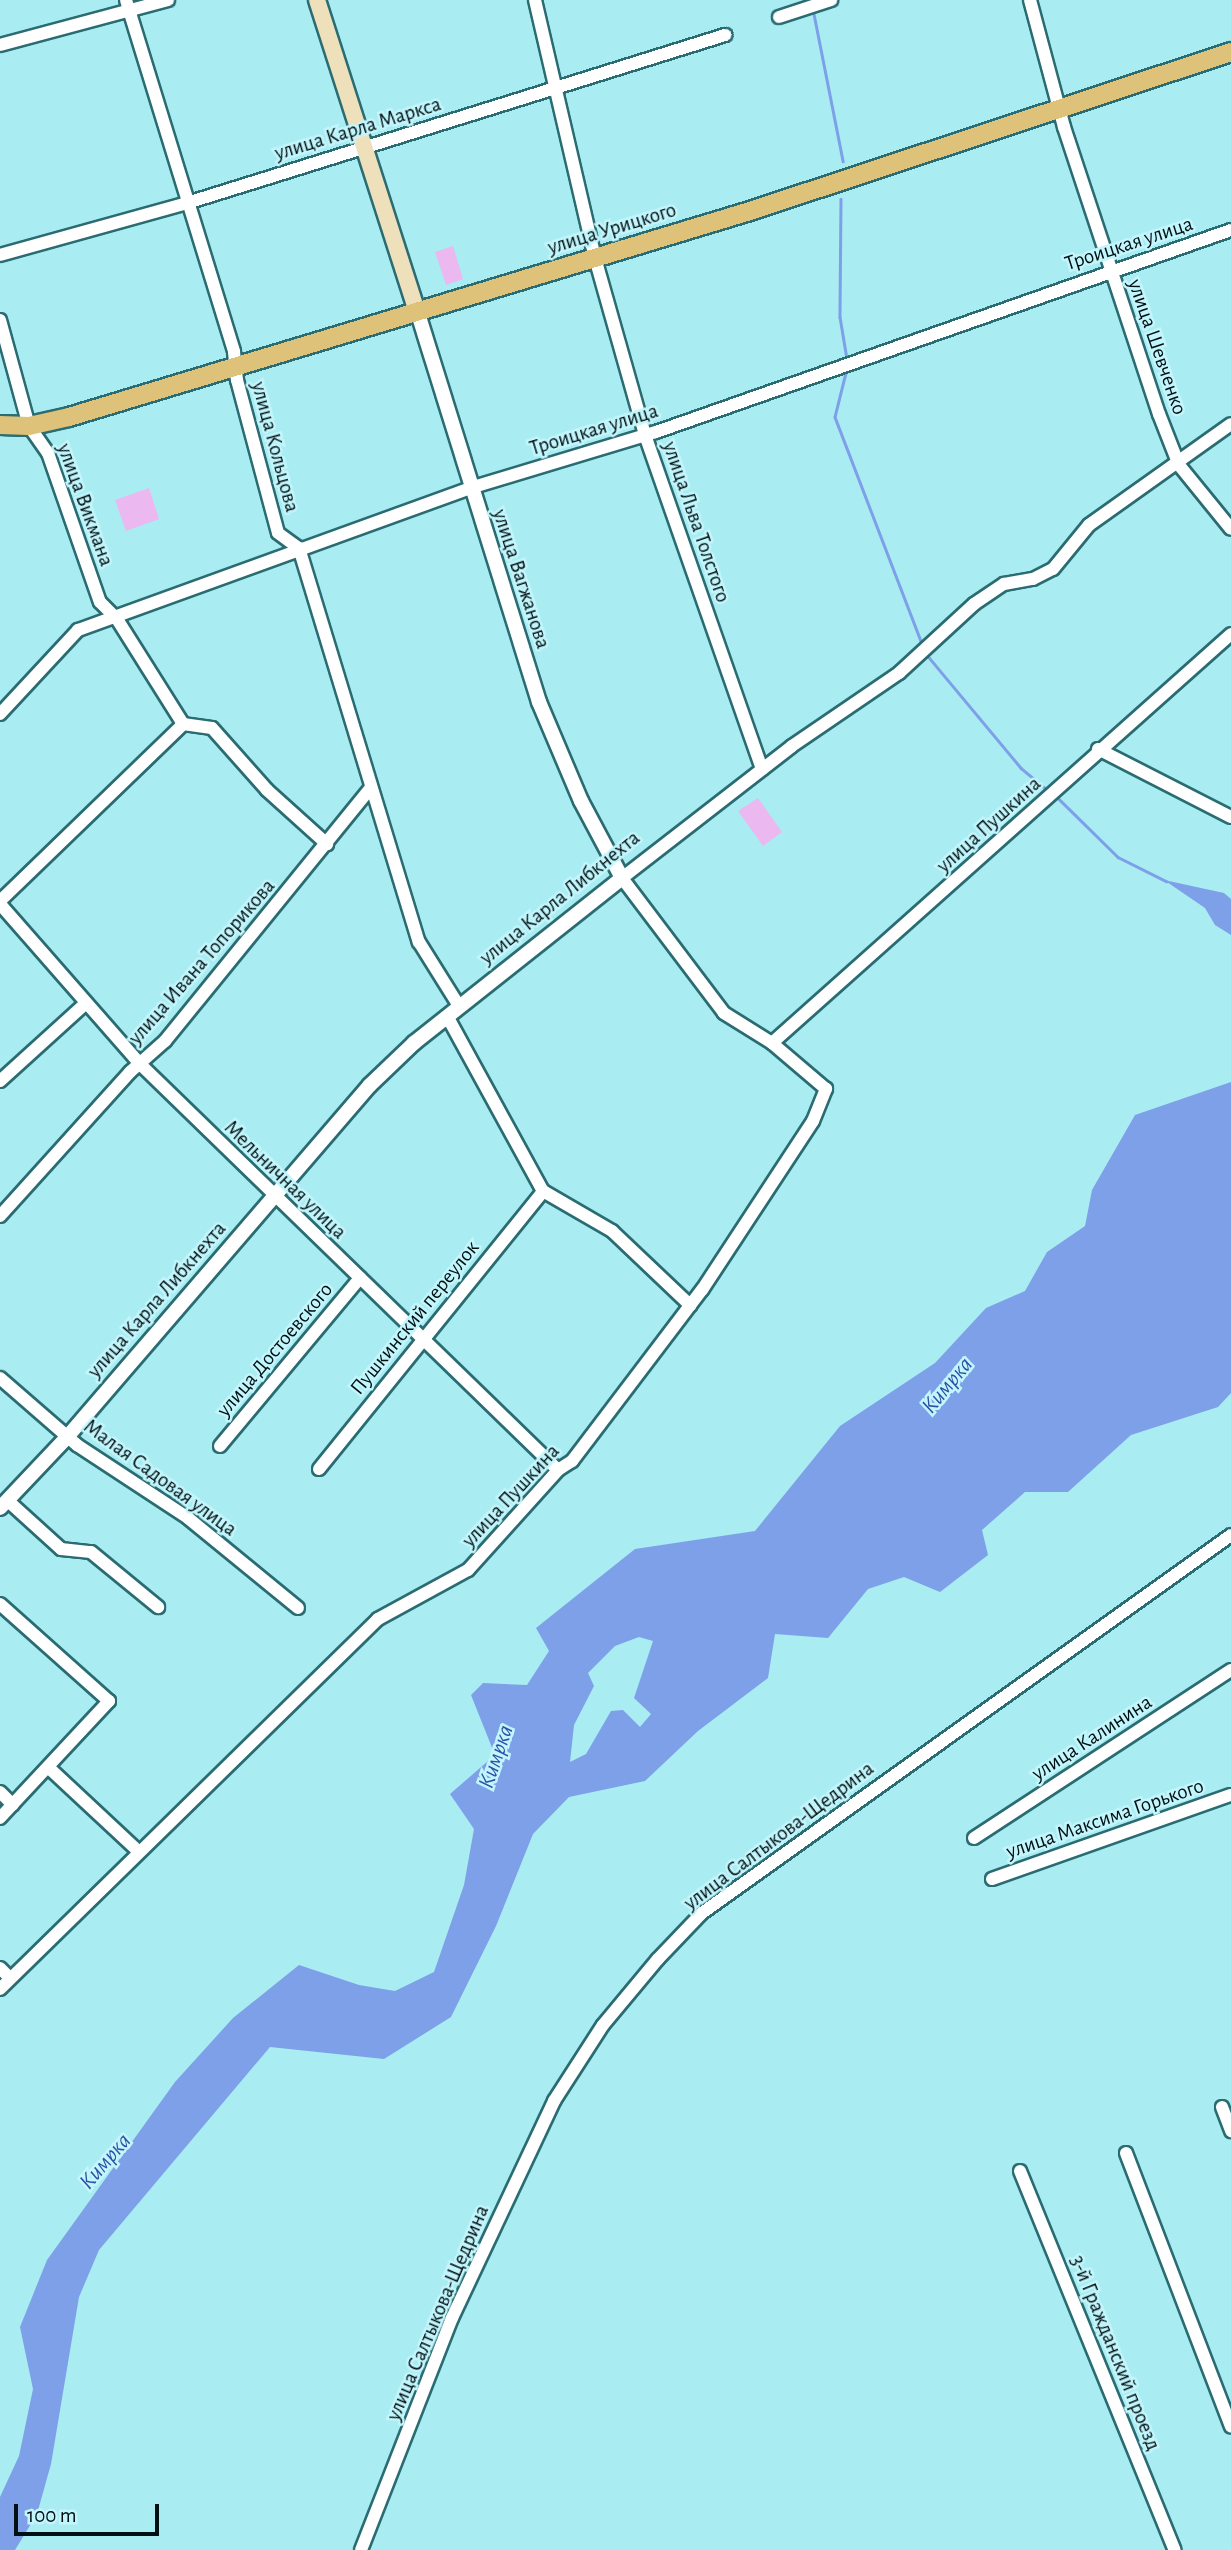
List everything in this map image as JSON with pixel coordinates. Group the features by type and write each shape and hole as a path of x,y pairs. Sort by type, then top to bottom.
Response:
{"main road":[{"name":"улица Вагжанова","path":"317,0 417,312"},
{"name":"улица Урицкого","path":"0,425 29,426 417,312 750,211 1231,52"}],"street":[{"path":"0,45 127,6 168,0"},
{"name":"улица Льва Толстого","path":"535,0 595,258 645,435 762,769"},
{"path":"779,17 831,0"},
{"name":"улица Шевченко","path":"1030,0 1058,107 1179,464 1231,530"},
{"name":"улица Кольцова","path":"127,6 235,366 278,533 299,548 370,789 419,942 459,1006"},
{"name":"улица Карла Маркса","path":"0,255 187,203 365,145 555,90 725,35"},
{"name":"Троицкая улица","path":"0,714 78,630 117,619 299,548 470,488 645,435 1111,269 1231,230"},
{"name":"улица Вагжанова","path":"417,312 539,702 581,801 622,877 724,1013 772,1043 826,1089"},
{"name":"улица Викмана","path":"0,320 29,426 48,453 100,602 117,619 183,724"},
{"name":"улица Карла Либкнехта","path":"3,1504 68,1436 370,1085 447,1016 762,769 899,673 974,604 1004,584 1032,579 1053,569 1089,525 1179,464 1231,424"},
{"name":"улица Пушкина","path":"772,1043 1016,829 1098,750 1231,634"},
{"path":"0,903 183,724 212,728 267,790 327,844"},
{"path":"1098,750 1231,817"},
{"name":"улица Ивана Топорикова","path":"0,1216 139,1063 165,1041 370,789"},
{"name":"Мельничная улица","path":"0,903 139,1063 558,1470"},
{"path":"0,1081 85,1004"},
{"path":"447,1016 542,1191 612,1231 690,1305"},
{"name":"улица Пушкина","path":"0,1989 378,1619 468,1570 558,1470 572,1461 690,1305 813,1121 826,1089"},
{"name":"Пушкинский переулок","path":"319,1469 542,1191"},
{"name":"улица Достоевского","path":"220,1446 360,1278"},
{"name":"Малая Садовая улица","path":"0,1378 68,1436 188,1518 298,1608"},
{"path":"3,1504 61,1549 91,1552 158,1607"},
{"name":"улица Салтыкова-Щедрина","path":"361,2550 452,2318 554,2101 603,2025 658,1959 702,1913 1231,1535"},
{"path":"0,1604 109,1701 0,1818"},
{"name":"улица Калинина","path":"974,1838 1231,1670"},
{"path":"48,1766 138,1851"},
{"path":"0,1792 13,1805"},
{"name":"улица Максима Горького","path":"992,1879 1231,1795"},
{"path":"0,1968 10,1978"},
{"path":"1222,2107 1231,2131"},
{"path":"1126,2153 1231,2427"},
{"name":"3-й Гражданский проезд","path":"1020,2171 1175,2550"}],"shaded area":[{"path":"453,246 463,279 446,285 435,252"},
{"path":"149,488 159,519 126,531 115,500"},
{"path":"758,798 782,832 763,846 738,811"}],"water":[{"path":"1164,880 1224,893 1231,899 1231,935 1215,925 1205,908"},
{"name":"Кимрка","path":"1231,1082 1231,1393 1218,1407 1131,1435 1068,1492 1025,1492 982,1530 988,1555 940,1592 904,1577 868,1589 828,1638 775,1634 768,1678 698,1731 645,1781 569,1797 533,1834 496,1926 451,2017 384,2059 270,2047 99,2250 79,2297 51,2464 37,2514 15,2550 0,2550 0,2497 19,2456 33,2389 20,2327 47,2260 175,2082 233,2018 299,1965 359,1985 395,1991 434,1972 464,1885 474,1829 450,1794 495,1755 471,1695 483,1683 527,1685 549,1651 536,1628 635,1549 755,1531 840,1426 935,1363 986,1308 1025,1291 1047,1252 1085,1226 1092,1190 1135,1115","holes":["639,1637 653,1641 634,1698 651,1714 640,1727 623,1710 611,1711 586,1754 570,1762 574,1725 594,1686 588,1673 615,1646"]}],"waterway":[{"path":"814,14 843,161"},
{"path":"841,199 840,317 847,359"},
{"path":"847,369 835,417 923,646"},
{"path":"927,655 1021,768 1046,789"},
{"path":"1059,799 1118,857 1166,881"}]}
